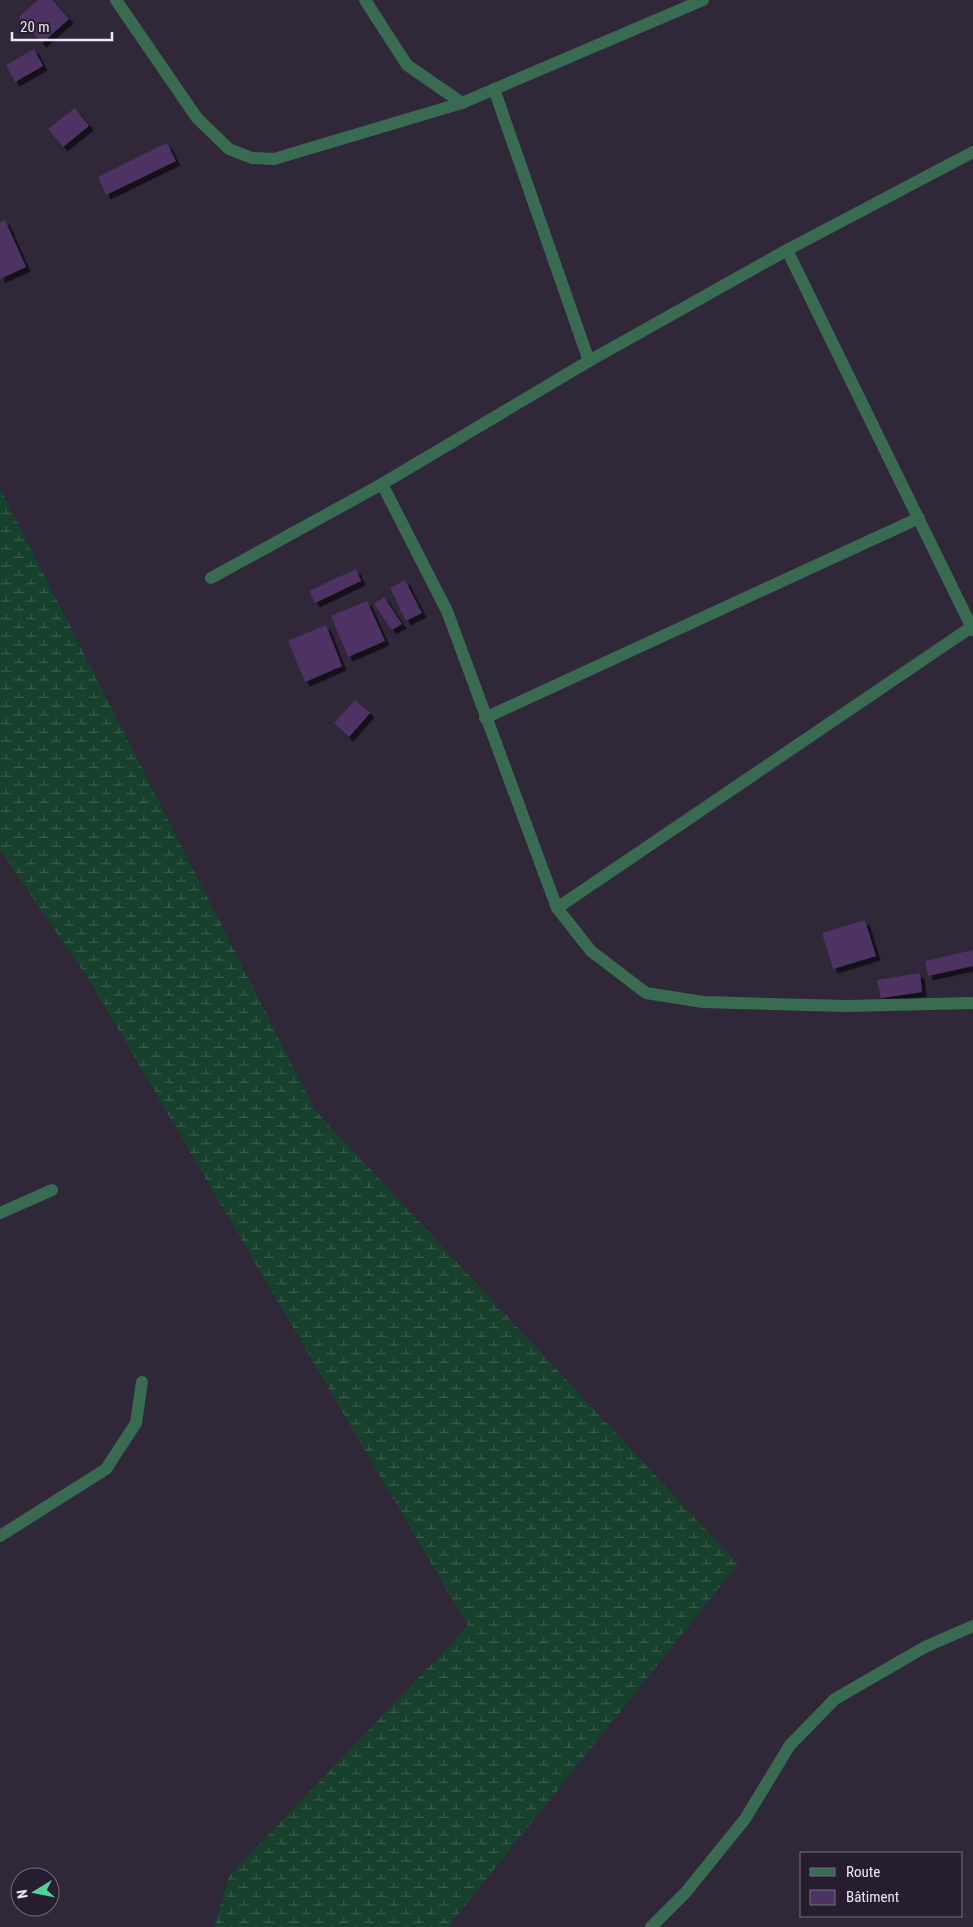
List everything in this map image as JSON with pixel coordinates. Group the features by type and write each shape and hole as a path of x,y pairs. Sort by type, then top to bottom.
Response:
{"street":[{"path":"116,0 197,118 229,149 252,158 274,159 462,103 703,0"},
{"path":"365,0 407,65 462,103"},
{"path":"494,89 589,361"},
{"path":"211,578 382,484 589,361 787,250 973,152"},
{"path":"557,908 973,628 787,250"},
{"path":"382,484 447,611 485,718 557,908 591,951 646,993 702,1002 846,1006 973,1003"},
{"path":"485,718 919,518"},
{"path":"0,1213 52,1190"},
{"path":"0,1536 106,1469 136,1423 142,1382"},
{"path":"651,1927 686,1892 745,1819 790,1744 836,1699 925,1647 973,1626"}],"green space":[{"path":"0,488 315,1110 738,1564 448,1927 214,1927 229,1876 468,1626 91,983 0,850"}],"building":[{"path":"38,0 52,0 69,19 42,43 19,17"},
{"path":"34,49 43,66 15,82 6,65"},
{"path":"75,108 89,126 63,147 48,129"},
{"path":"167,143 176,161 106,195 98,177"},
{"path":"5,220 26,267 0,279 0,222"},
{"path":"356,569 361,581 315,603 309,591"},
{"path":"405,580 422,613 406,621 390,588"},
{"path":"384,597 402,624 392,630 374,604"},
{"path":"367,601 385,641 348,657 331,616"},
{"path":"326,625 342,666 305,682 288,641"},
{"path":"355,700 370,713 349,737 334,723"},
{"path":"865,920 876,956 833,969 822,933"},
{"path":"973,950 973,966 928,976 925,961"},
{"path":"920,973 922,992 881,998 877,980"}]}
